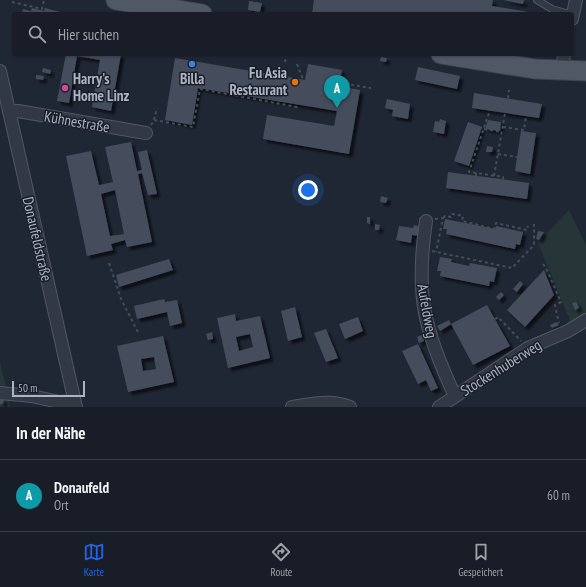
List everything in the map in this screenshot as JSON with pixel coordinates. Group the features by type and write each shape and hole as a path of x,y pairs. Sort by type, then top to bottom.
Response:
{"main road":[{"path":"116,0 190,12"},
{"path":"453,56 514,66 563,63 586,70"}],"street":[{"path":"572,12 576,0"},
{"name":"Donaufeldstraße","path":"0,72 75,404"},
{"name":"Kühnestraße","path":"9,112 18,111 146,133"},
{"name":"Aufeldweg","path":"426,221 421,273 424,313 431,340 455,396"},
{"name":"Stockenhuberweg","path":"439,407 528,348 562,333 586,320"},
{"path":"0,393 32,396 75,404"},
{"path":"292,407 324,402 343,404 350,407"}],"lane":[{"path":"537,0 560,12"}],"path":[{"path":"12,2 42,9 44,0"},
{"path":"285,62 286,56"},
{"path":"297,64 301,78 306,77"},
{"path":"339,83 371,88"},
{"path":"154,120 193,127 200,89 298,107 298,105"},
{"path":"508,98 509,90"},
{"path":"146,133 154,120 158,108"},
{"path":"490,110 469,172 503,177 503,179"},
{"path":"494,176 505,113"},
{"path":"503,127 524,130 526,116"},
{"path":"484,129 502,132"},
{"path":"498,154 517,157"},
{"path":"426,221 428,219 443,218 445,216 451,217 452,214 463,216 462,221 494,229 496,223 527,230 528,226"},
{"path":"436,252 443,218"},
{"path":"430,251 512,268 534,245 534,224"},
{"path":"109,263 121,299 139,334"},
{"path":"543,264 561,302 555,305 562,333"},
{"path":"495,318 498,317 521,341 516,344"}],"shaded area":[{"path":"569,210 586,245 586,313 571,323 538,243"},
{"path":"0,363 9,397 10,407 0,407"}],"building":[{"path":"314,0 493,0 492,6 529,12 312,12"},
{"path":"503,0 524,0 523,4"},
{"path":"249,1 262,3 260,12 248,10"},
{"path":"32,8 44,11 45,8 60,12 22,12 23,9 31,11"},
{"path":"66,56 77,56 69,103 57,101"},
{"path":"77,56 121,56 111,111 92,107 100,60"},
{"path":"381,57 387,58 386,62 380,61"},
{"path":"175,58 305,80 308,64 342,70 339,86 360,90 349,154 263,139 267,115 334,126 337,111 198,88 192,125 165,120"},
{"path":"418,67 460,76 457,89 415,80"},
{"path":"43,68 51,70 50,74 42,72"},
{"path":"36,75 44,76 43,80 36,79"},
{"path":"474,93 542,104 539,118 472,108"},
{"path":"387,99 410,104 408,119 392,116 393,110 385,108"},
{"path":"440,119 446,121 444,134 433,132 435,121 439,122"},
{"path":"488,120 501,122 500,131 485,129"},
{"path":"468,122 482,127 469,166 454,161"},
{"path":"521,131 536,133 530,174 515,171"},
{"path":"131,142 137,171 142,170 138,152 147,150 157,194 148,195 142,173 138,174 152,242 127,247 125,240 111,244 113,250 87,256 66,156 91,151 99,185 113,182 105,147","holes":["115,190 124,234 110,236 101,194"]},
{"path":"487,146 493,147 492,152 486,152"},
{"path":"448,172 529,183 527,199 446,188"},
{"path":"381,196 388,198 386,203 380,202"},
{"path":"367,217 370,217 370,224 367,223"},
{"path":"445,219 495,229 496,226 523,232 520,245 516,244 515,249 446,234 447,229 443,229"},
{"path":"375,224 380,225 379,230 375,230"},
{"path":"414,225 422,227 420,236 412,235 411,243 396,240 399,226 413,228"},
{"path":"538,231 544,232 539,240 536,239"},
{"path":"440,257 452,259 451,262 469,266 470,263 497,268 494,282 490,281 489,286 440,276 441,271 437,271"},
{"path":"169,259 173,270 119,287 116,275"},
{"path":"544,270 554,295 525,327 507,310"},
{"path":"520,281 523,284 517,292 513,289"},
{"path":"501,292 504,295 499,300 496,297"},
{"path":"164,299 165,302 177,300 182,323 170,326 167,312 137,319 134,306"},
{"path":"576,302 579,308 575,310 572,303"},
{"path":"487,305 510,346 473,365 451,324"},
{"path":"295,307 302,337 288,341 281,311"},
{"path":"235,314 236,321 260,316 270,358 228,368 217,318","holes":["250,334 253,347 239,351 236,337"]},
{"path":"358,317 363,331 345,339 339,324"},
{"path":"449,320 451,324 440,331 437,326"},
{"path":"557,322 559,325 552,328 550,325"},
{"path":"326,329 338,358 326,362 314,333"},
{"path":"212,332 213,339 208,340 206,334"},
{"path":"422,335 424,341 419,343 417,337"},
{"path":"163,336 174,382 128,392 117,346","holes":["154,357 156,369 143,371 141,359"]},
{"path":"418,344 438,388 431,391 426,380 418,384 402,351"},
{"path":"0,398 4,399 3,404 0,404"}],"place":[{"name":"Billa","path":"192,64"},
{"name":"Fu Asia Restaurant","path":"295,82"},
{"name":"Harry's Home Linz","path":"65,88"},
{"name":"Donaufeld","path":"337,108"}]}
